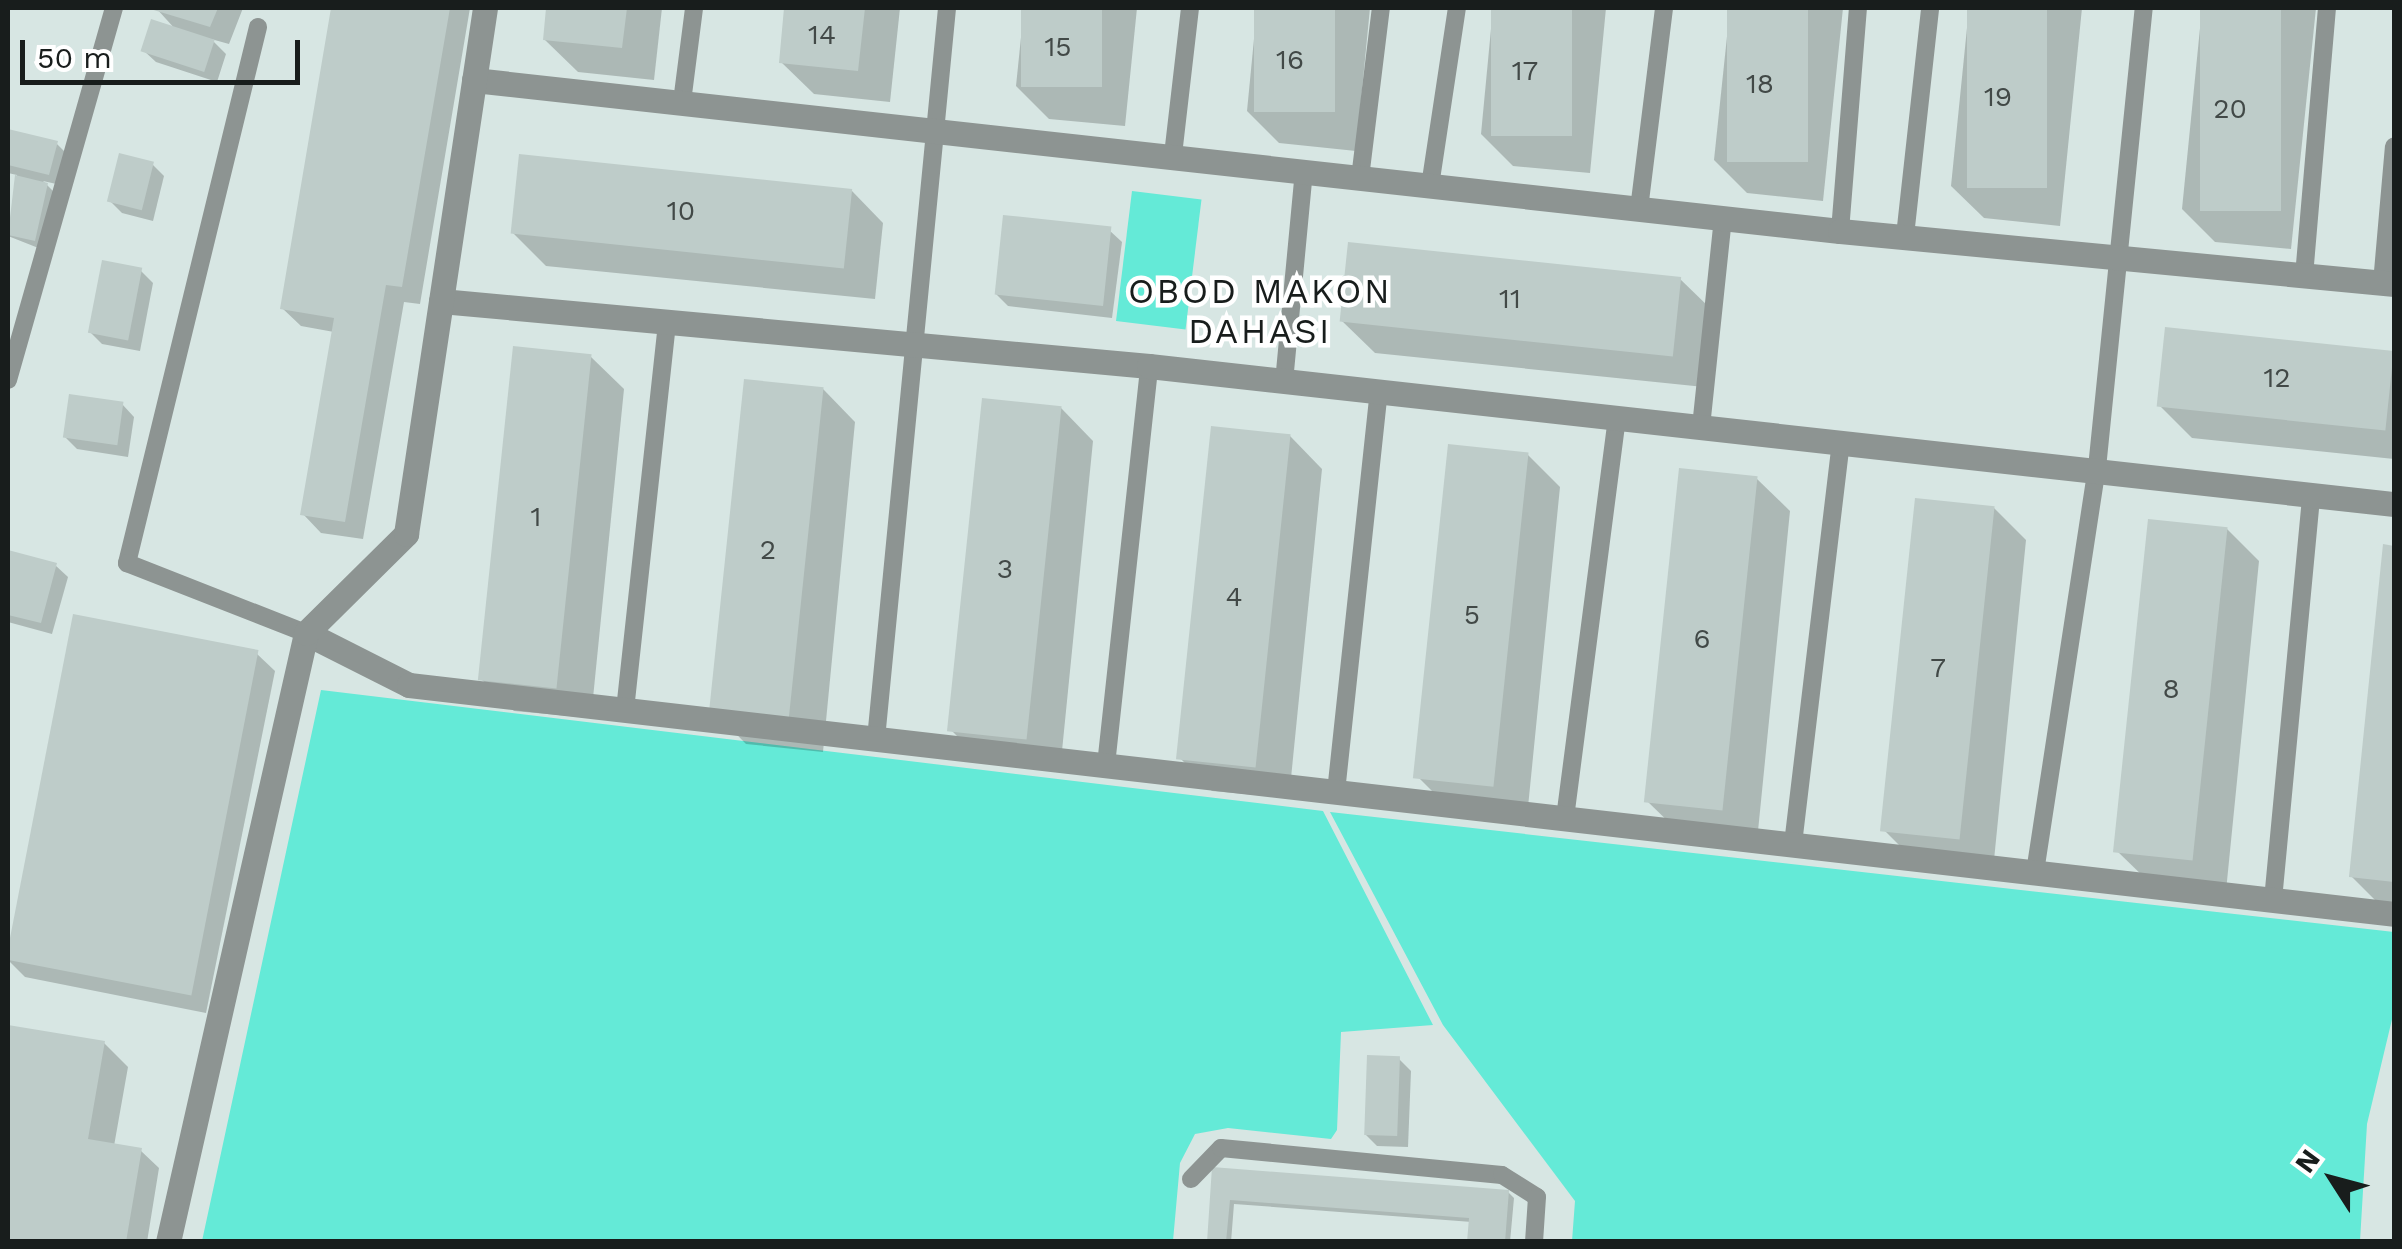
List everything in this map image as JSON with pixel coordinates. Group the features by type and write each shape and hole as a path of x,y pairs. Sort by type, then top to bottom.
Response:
{"street":[{"path":"168,1242 306,633 406,534 485,8"},
{"path":"474,80 1840,231 2388,283"},
{"path":"441,301 1149,366 2394,504"},
{"path":"306,633 409,685 2394,914"}],"lane":[{"path":"8,380 114,8"},
{"path":"682,102 694,8"},
{"path":"876,739 947,8"},
{"path":"1173,155 1190,8"},
{"path":"1360,178 1381,8"},
{"path":"1430,186 1456,8"},
{"path":"1639,209 1664,8"},
{"path":"1840,231 1858,8"},
{"path":"1905,236 1930,8"},
{"path":"2035,872 2096,468 2144,8"},
{"path":"2304,276 2327,8"},
{"path":"258,27 127,562 306,633"},
{"path":"2388,283 2394,147"},
{"path":"1284,382 1304,172"},
{"path":"1701,427 1723,217"},
{"path":"625,710 667,322"},
{"path":"1106,765 1149,366"},
{"path":"1336,792 1379,392"},
{"path":"1565,818 1618,418"},
{"path":"1793,844 1842,443"},
{"path":"2273,900 2312,496"},
{"path":"1191,1179 1221,1148 1502,1175 1537,1197 1534,1242"}],"green space":[{"path":"1132,191 1201,200 1186,330 1116,321"},
{"path":"321,690 1323,811 1433,1025 1341,1032 1337,1130 1331,1139 1228,1128 1195,1134 1180,1163 1173,1241 202,1241"},
{"path":"1330,812 2394,932 2394,1011 2367,1124 2360,1241 1572,1241 1575,1201 1443,1025"}],"building":[{"path":"147,8 218,8 210,27"},
{"path":"331,8 450,8 402,287 386,285 345,522 300,515 334,318 280,309"},
{"path":"546,8 627,8 622,48 543,40"},
{"path":"784,8 865,8 858,71 779,63"},
{"path":"1021,8 1102,8 1102,87 1021,87"},
{"path":"1254,8 1335,8 1335,112 1254,112"},
{"path":"1491,8 1572,8 1572,136 1491,136"},
{"path":"1727,8 1808,8 1808,162 1727,162"},
{"path":"1967,8 2047,8 2047,188 1967,188"},
{"path":"2200,8 2281,8 2281,211 2200,211"},
{"path":"151,19 215,40 204,72 140,51"},
{"path":"8,129 58,141 49,175 8,165"},
{"path":"119,153 154,162 142,210 107,202"},
{"path":"519,154 852,189 844,269 511,234"},
{"path":"15,175 48,183 35,241 8,235"},
{"path":"1003,215 1111,226 1103,306 995,295"},
{"path":"1348,242 1681,277 1673,357 1340,322"},
{"path":"102,260 142,268 128,340 88,333"},
{"path":"2165,327 2394,351 2385,431 2157,407"},
{"path":"513,346 592,354 556,688 478,680"},
{"path":"744,379 824,387 789,721 709,712"},
{"path":"69,394 123,402 117,445 63,438"},
{"path":"982,398 1062,406 1027,740 947,731"},
{"path":"1211,426 1291,434 1256,768 1176,759"},
{"path":"1448,444 1529,452 1493,787 1413,778"},
{"path":"1679,468 1758,476 1722,810 1644,802"},
{"path":"1915,498 1995,506 1960,840 1880,831"},
{"path":"2148,519 2228,527 2193,861 2113,852"},
{"path":"2383,544 2394,546 2394,882 2349,877"},
{"path":"8,550 57,563 41,623 8,615"},
{"path":"73,614 259,650 191,996 8,960"},
{"path":"8,1025 105,1041 88,1139 142,1148 126,1242 8,1242"},
{"path":"1367,1055 1400,1056 1397,1136 1364,1135"},
{"path":"1212,1167 1509,1190 1505,1242 1467,1242 1469,1218 1230,1200 1226,1242 1207,1242"}],"district":[{"name":"OBOD MAKON DAHASI","path":"1260,311"}]}
